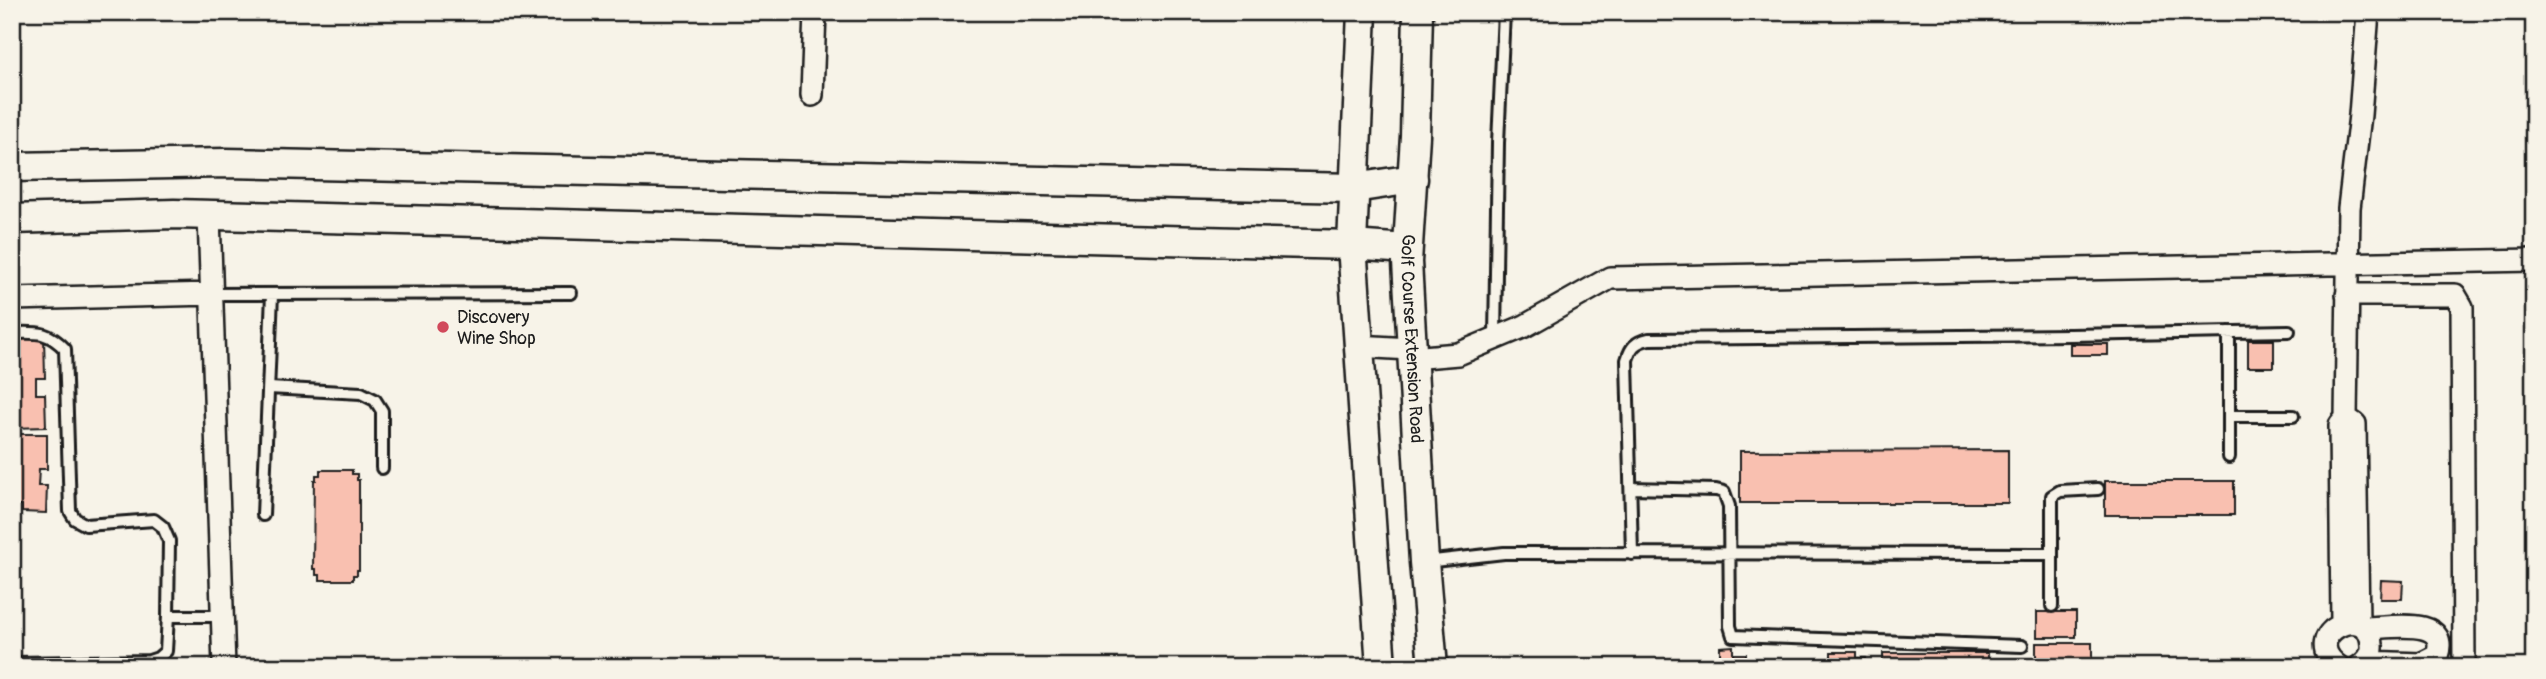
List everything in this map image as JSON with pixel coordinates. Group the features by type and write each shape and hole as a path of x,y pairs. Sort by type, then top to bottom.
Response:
{"street":[{"path":"812,94 815,12"},
{"path":"1362,12 1352,245 1381,667"},
{"name":"Golf Course Extension Road","path":"1418,12 1408,249 1411,353 1433,667"},
{"path":"2355,625 2340,425 2346,418 2349,208 2368,12"},
{"path":"12,167 226,163 1354,188 1413,179"},
{"path":"12,219 174,214 1352,245 1408,249"},
{"path":"209,215 224,667"},
{"path":"1358,346 1411,353 1458,354 1525,326 1610,278 2534,260"},
{"path":"12,299 212,294"},
{"path":"2347,295 2455,295 2462,307 2464,666"},
{"path":"2355,625 2370,634 2373,649 2362,665"},
{"path":"2339,667 2328,656 2326,640 2335,626 2424,627 2436,633 2439,640 2437,656 2427,662 2362,665"}],"lane":[{"path":"1495,337 1498,143 1504,12"},
{"path":"212,294 571,293"},
{"path":"263,515 272,294"},
{"path":"1632,554 1627,360 1630,349 1638,341 2289,331"},
{"path":"12,332 46,334 65,349 70,511 75,519 86,525 154,520 163,527 169,541 166,651 158,662 12,663"},
{"path":"2229,332 2229,457"},
{"path":"269,388 361,393 375,400 382,411 382,468"},
{"path":"2229,416 2293,416"},
{"path":"1631,488 1716,489 1724,492 1729,506 1732,636 2022,646"},
{"path":"2052,606 2052,496 2060,491 2098,489"},
{"path":"1424,562 1504,553 2051,554"},
{"path":"167,616 222,616"}],"building":[{"path":"15,336 44,336 45,378 36,378 36,394 45,394 46,427 12,428 12,358 16,358"},
{"path":"2248,340 2274,340 2274,367 2248,367"},
{"path":"2070,344 2108,344 2108,355 2070,355"},
{"path":"16,434 47,434 47,469 39,469 38,486 47,486 46,513 22,512 22,505 12,505 12,450 16,450"},
{"path":"2008,450 2008,503 1740,503 1740,451"},
{"path":"320,470 352,470 352,474 357,474 359,480 359,570 357,575 353,575 353,580 320,580 320,575 316,575 316,569 313,569 314,480 316,475 320,475"},
{"path":"2105,481 2234,481 2234,515 2105,515"},
{"path":"2381,580 2403,581 2402,599 2380,599"},
{"path":"2037,612 2076,612 2076,637 2037,637"},
{"path":"2036,643 2092,643 2092,667 2036,667"},
{"path":"1733,646 1733,654 1746,654 1746,663 1760,662 1760,666 1771,667 1720,667 1720,647"},
{"path":"1831,652 1857,652 1857,658 1866,658 1866,667 1827,667 1827,658 1831,658"},
{"path":"1883,653 1988,653 1988,667 1883,667"}],"place":[{"name":"Discovery Wine Shop","path":"443,327"}]}
